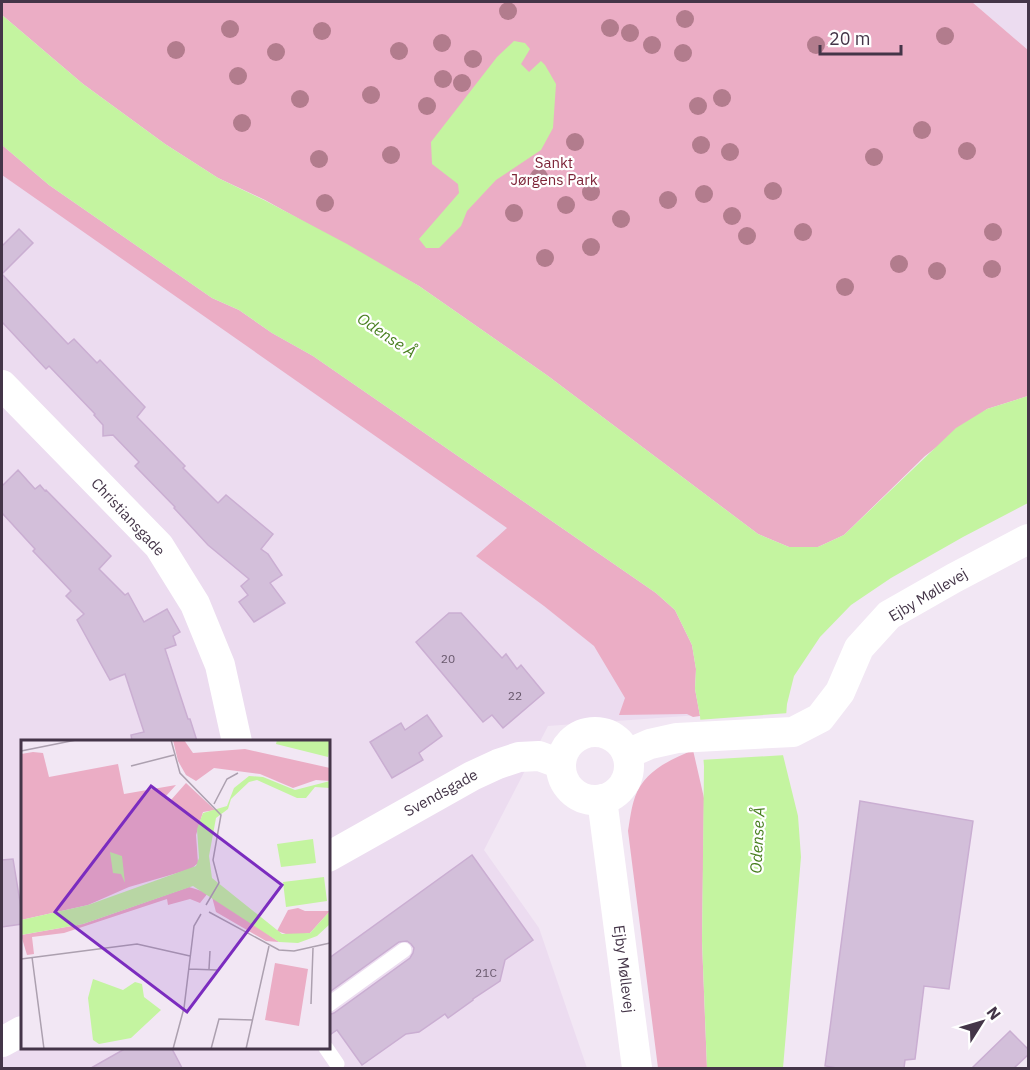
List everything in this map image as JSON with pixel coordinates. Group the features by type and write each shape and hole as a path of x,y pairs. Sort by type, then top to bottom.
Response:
{"street":[{"name":"Christiansgade","path":"2,385 159,546 195,604 216,655 237,740"},
{"name":"Ejby Møllevej","path":"627,754 650,744 677,738 793,732 819,718 840,692 859,648 889,615 1029,539"},
{"path":"597,731 608,734 621,744 627,754 629,771 624,784 616,793 602,799 589,799 577,795 566,782 561,764 564,752 572,741 582,734 597,731"},
{"name":"Svendsgade","path":"330,855 472,776 498,764 519,757 539,756 561,764"},
{"name":"Ejby Møllevej","path":"602,799 637,1068"},
{"path":"2,1042 21,1032"}],"lane":[{"path":"330,1004 404,950"},
{"path":"327,1049 337,1064"}],"shaded area":[{"path":"972,2 1028,2 1028,50"},
{"path":"2,145 49,185 212,298 313,356 463,460 696,669 695,689 699,715 548,726 484,850 539,928 587,1068 2,1068"}],"green space":[{"name":"Sankt Jørgens Park","path":"2,2 972,2 1028,50 1028,396 987,409 925,456 844,535 818,547 789,547 758,534 548,376 419,286 265,200 218,178 165,144 83,84 2,15"},
{"path":"2,145 49,185 212,298 239,310 272,333 313,356 656,593 675,610 692,645 696,669 695,689 700,716 693,717 687,714 619,715 625,698 594,646 476,556 507,528 2,175"},
{"path":"693,750 704,798 702,941 707,1068 658,1068 628,831 634,801 645,780 667,762"}],"water":[{"name":"Odense Å","path":"2,15 83,84 165,144 218,178 347,244 419,286 548,376 758,534 789,547 818,547 844,535 956,428 987,409 1028,396 1028,503 891,578 851,605 820,637 794,676 787,704 783,755 798,816 801,857 783,1068 707,1068 702,941 704,766 692,645 675,610 656,593 313,356 272,333 239,310 212,298 49,185 2,145"},
{"path":"514,41 525,43 530,49 521,64 529,72 541,61 556,84 553,128 541,150 496,180 467,211 461,226 439,248 426,248 419,239 459,193 458,184 432,164 431,142 497,57"}],"pier":[{"path":"789,713 786,755 700,760 697,720"}],"building":[{"path":"19,229 33,243 2,274 2,246"},
{"path":"2,274 68,344 74,339 97,363 100,360 145,407 137,417 218,503 226,495 273,534 261,549 268,554 282,575 270,583 285,603 254,622 239,602 248,595 241,586 249,579 208,545 135,466 139,462 113,435 103,436 103,425 95,414 49,366 46,369 2,322"},
{"path":"18,470 35,489 40,485 46,490 111,556 99,569 125,595 128,593 144,622 167,609 180,632 173,636 176,645 165,649 197,740 132,740 131,735 144,732 125,674 110,680 77,620 84,614 66,596 71,591 33,551 35,549 2,513 2,486"},
{"path":"449,613 461,613 502,658 506,654 517,669 521,665 544,693 503,728 492,715 483,722 416,642"},
{"path":"427,715 442,736 419,753 423,760 392,778 370,742 401,723 405,730"},
{"path":"860,801 973,821 949,989 924,986 915,1059 905,1060 904,1068 825,1066"},
{"path":"472,855 533,940 505,960 500,981 448,1018 445,1014 419,1032 406,1034 362,1065 337,1030 330,1035 330,1014 410,958 414,948 407,941 399,942 330,992 330,958"},
{"path":"13,859 21,908 21,924 2,927 2,860"},
{"path":"1010,1031 1029,1050 1029,1054 1014,1068 972,1068"},
{"path":"124,1049 172,1049 182,1068 91,1068"}]}
